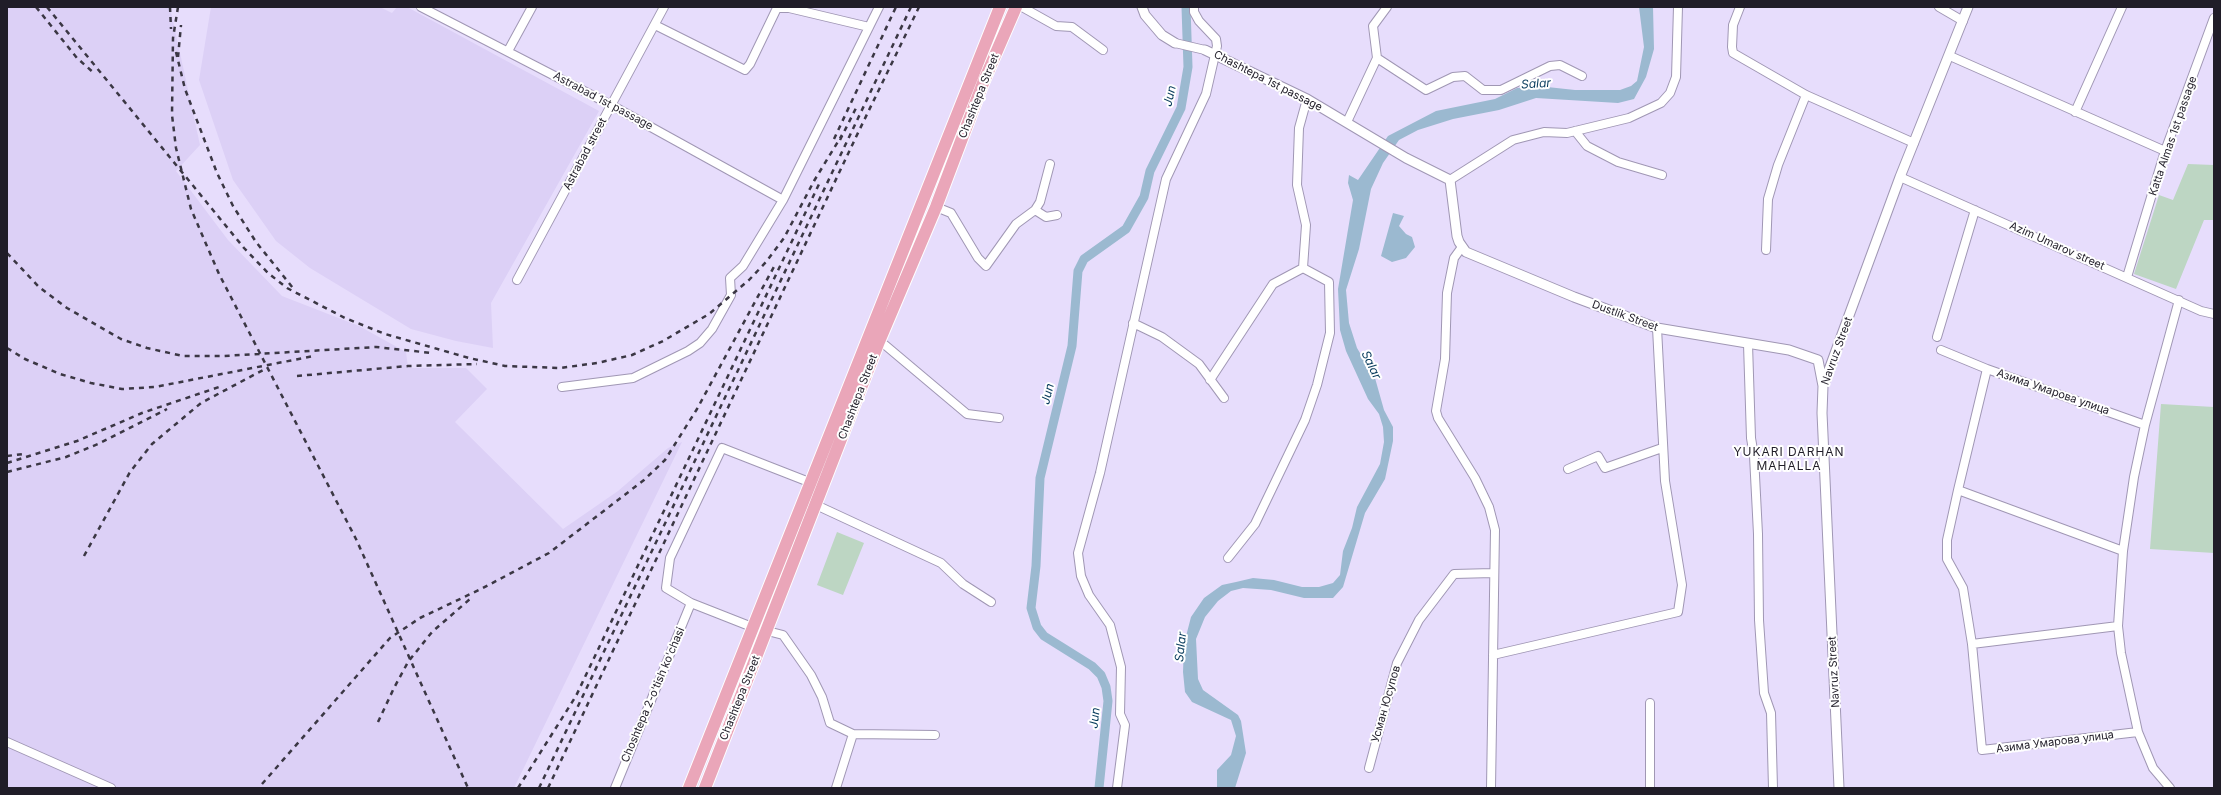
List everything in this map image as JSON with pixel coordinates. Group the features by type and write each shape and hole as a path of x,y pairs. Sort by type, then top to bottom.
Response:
{"main road":[{"name":"Chashtepa Street","path":"689,788 809,482 1000,7"},
{"name":"Chashtepa Street","path":"705,788 878,344 936,207 983,83 1016,7"}],"street":[{"name":"Astrabad 1st passage","path":"421,7 457,27 508,51 611,105 783,200"},
{"path":"508,51 532,7"},
{"name":"Astrabad street","path":"517,280 664,7"},
{"path":"562,387 633,378 688,351 700,343 712,329 731,296 730,278 743,266 783,200 879,7"},
{"path":"1022,7 1056,26 1072,27 1102,50"},
{"name":"Chashtepa 1st passage","path":"1142,7 1145,15 1162,35 1175,43 1215,53 1306,99 1406,158 1450,180"},
{"path":"1117,788 1125,725 1120,714 1121,667 1110,626 1089,595 1081,576 1078,553 1100,473 1166,180 1206,94 1217,46 1216,39 1199,21 1194,12 1194,7"},
{"path":"1347,122 1377,58 1373,26 1387,7"},
{"path":"1491,788 1493,574 1495,530 1493,518 1475,478 1438,418 1436,412 1445,359 1447,293 1454,258 1462,247 1457,236 1450,180 1513,140 1544,132 1566,133 1629,118 1647,111 1661,103 1670,93 1676,77 1678,55 1678,7"},
{"path":"1740,7 1733,25 1733,53 1806,94 1914,143"},
{"path":"1939,7 1963,21"},
{"name":"Navruz Street","path":"1839,788 1822,413 1823,386 1833,363 1900,177 1950,56 1968,7"},
{"path":"2075,112 2122,7"},
{"path":"654,25 745,70 777,8 789,8 870,27"},
{"name":"Katta Almas 1st passage","path":"2127,277 2166,150 2214,18"},
{"path":"1950,56 2075,112 2166,150"},
{"path":"1377,58 1426,90 1453,77 1465,76 1483,90 1501,90 1550,66 1560,65 1582,76"},
{"path":"1766,250 1768,199 1778,165 1806,94"},
{"path":"1303,268 1306,225 1296,185 1299,128 1306,99"},
{"path":"1575,131 1587,146 1618,162 1662,175"},
{"path":"936,207 951,213 978,258 986,266 1016,224 1034,210 1040,202 1050,164"},
{"name":"Azim Umarov street","path":"1900,177 2201,311 2214,314"},
{"path":"1034,210 1046,217 1056,215"},
{"path":"1937,337 1975,210"},
{"name":"Dustlik Street","path":"1462,247 1471,255 1656,328 1789,350 1818,360 1833,363"},
{"path":"1210,380 1273,284 1303,268"},
{"path":"1228,558 1255,524 1305,420 1318,385 1330,333 1328,282 1303,268"},
{"path":"2170,788 2153,768 2138,732 2121,653 2118,626 2123,551 2129,505 2145,425 2179,300"},
{"path":"1133,323 1162,337 1198,364 1224,398"},
{"path":"1493,655 1678,612 1682,585 1666,489 1662,448 1656,328"},
{"path":"878,344 885,345 967,414 999,418"},
{"path":"1748,344 1751,438 1754,456 1758,534 1760,627 1764,693 1771,713 1773,788"},
{"path":"1941,350 1987,370"},
{"path":"1818,360 1823,386"},
{"name":"Азима Умарова улица","path":"2138,732 1982,750 1972,644 1963,588 1947,559 1947,540 1987,370 2145,425"},
{"path":"809,482 722,448 670,558 666,588 691,603 752,627 783,635 811,675 822,697 830,723 853,734 935,735"},
{"path":"1568,469 1598,456 1605,468 1662,448"},
{"path":"1958,490 2123,551"},
{"path":"816,505 941,563 963,584 991,602"},
{"name":"Усман Юсупов","path":"1369,768 1397,663 1419,620 1454,574 1493,574"},
{"name":"Choshtepa 2-o'tish ko'chasi","path":"615,788 691,603"},
{"path":"1972,644 2118,626"},
{"path":"1650,703 1650,788"},
{"path":"836,788 853,734"},
{"path":"7,742 111,788"}],"shaded area":[{"path":"7,7 170,7 200,145 176,171 228,240 282,296 359,326 406,352 408,368 466,368 487,389 455,422 563,529 618,491 668,448 682,442 514,788 7,788"},
{"path":"211,7 380,7 392,13 397,7 407,7 599,111 491,303 493,348 456,341 411,329 310,268 276,241 233,180 199,80"}],"green space":[{"path":"2188,164 2214,165 2214,220 2204,220 2176,289 2134,274 2159,195 2173,200"},
{"path":"2161,404 2214,407 2214,553 2150,549"},
{"path":"837,532 864,543 843,595 817,585"}],"water":[{"name":"Salar","path":"1639,7 1653,7 1654,49 1646,77 1634,99 1618,103 1536,98 1499,110 1453,119 1418,130 1399,140 1383,163 1371,189 1359,249 1346,290 1349,323 1357,348 1375,378 1384,410 1393,427 1393,441 1385,479 1365,513 1343,587 1333,598 1304,598 1271,590 1243,588 1231,591 1218,601 1205,617 1196,639 1198,679 1203,690 1238,715 1241,721 1246,753 1235,788 1217,788 1217,770 1231,755 1236,736 1231,720 1192,702 1185,692 1183,672 1184,644 1191,617 1204,598 1222,585 1253,578 1274,580 1302,587 1319,587 1333,583 1340,575 1343,551 1352,528 1357,507 1380,464 1384,442 1383,427 1379,414 1368,399 1346,351 1340,330 1338,289 1353,200 1348,183 1349,175 1358,180 1388,136 1436,111 1495,99 1517,88 1538,86 1575,90 1620,90 1631,86 1637,81 1644,47"},
{"path":"1393,213 1404,216 1399,226 1406,234 1412,237 1415,247 1406,258 1392,262 1381,256"}],"waterway":[{"name":"Jun","path":"1099,788 1108,701 1106,687 1101,675 1092,666 1044,636 1037,627 1031,608 1036,566 1040,478 1072,346 1078,271 1084,259 1126,229 1144,197 1150,171 1181,108 1188,67 1186,7"}],"railway":[{"path":"36,7 77,58 95,74"},
{"path":"47,7 244,248 268,273 287,288 345,318 385,334 469,358 505,366 560,368 597,363 632,355 663,341 709,314 749,280 766,262 784,238 814,181 842,135"},
{"path":"170,7 171,29"},
{"path":"178,7 173,38 172,115 176,148 191,209 219,274 356,539 468,788"},
{"path":"834,139 896,7"},
{"path":"539,788 911,7"},
{"path":"548,788 919,7"},
{"path":"178,57 181,25"},
{"path":"176,52 185,89 217,173 233,206 256,242 293,288"},
{"path":"840,140 856,108"},
{"path":"518,788 576,696 820,182"},
{"path":"7,253 39,287 67,308 121,339 147,348 183,356 224,356 376,347 432,353"},
{"path":"262,784 390,638 420,618 481,589 549,553 644,480 665,460 697,409 776,263"},
{"path":"7,348 25,359 60,374 91,383 122,389 155,387 314,356"},
{"path":"297,376 408,366 477,364"},
{"path":"84,556 130,472 152,444 201,403 265,369"},
{"path":"7,463 77,441 142,413 222,386"},
{"path":"7,472 66,457 98,444 167,409"},
{"path":"7,456 23,454"},
{"path":"378,722 408,662 432,632 470,599"}],"district":[{"name":"YUKARI DARHAN MAHALLA","path":"1789,459"}]}
